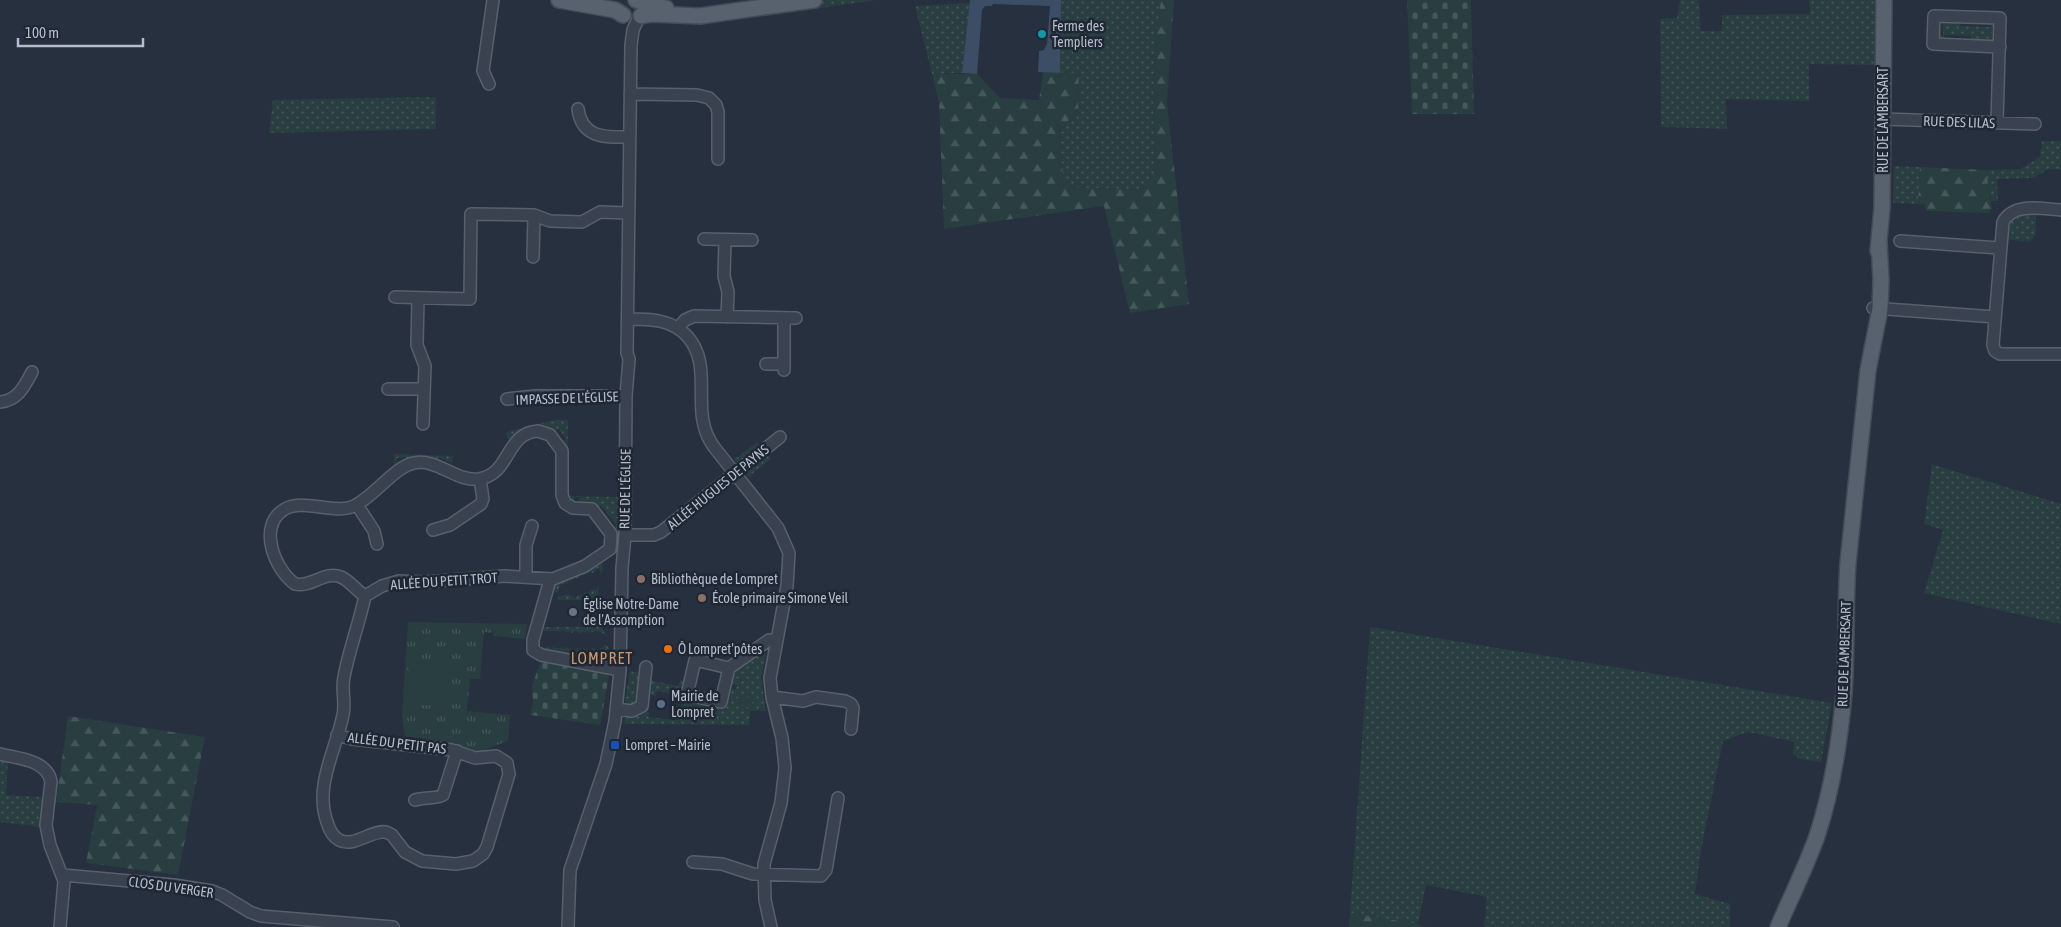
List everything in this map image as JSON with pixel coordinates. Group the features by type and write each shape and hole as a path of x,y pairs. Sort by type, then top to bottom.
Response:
{"main road":[{"path":"559,0 631,12 700,16 814,0"},
{"path":"586,0 610,2 631,12"},
{"path":"631,12 642,6 636,0"},
{"path":"636,0 661,8 724,12"},
{"name":"RUE DE LAMBERSART","path":"1778,927 1816,836 1826,806 1837,747 1844,685 1846,593 1868,370 1881,280 1879,240 1882,208 1884,0"}],"street":[{"path":"489,84 483,71 493,0"},
{"name":"RUE DE L'ÉGLISE","path":"568,927 570,870 606,764 616,709 620,670 622,568 625,536 626,396 629,359 627,354 631,12"},
{"path":"1997,123 2000,47 2000,18 1934,16 1933,44 2000,47"},
{"path":"630,94 697,94 709,98 716,104 718,112 718,159"},
{"path":"578,109 581,121 591,132 603,136 630,137"},
{"name":"RUE DES LILAS","path":"1883,119 2035,124"},
{"path":"2061,210 2024,209 2011,212 2003,222 1999,248 1993,345 2000,354 2061,354"},
{"path":"395,297 470,298 471,214 534,215 550,221 582,222 600,212 628,213"},
{"path":"534,215 534,258"},
{"path":"704,239 752,240"},
{"path":"725,240 724,276 728,292 727,317"},
{"path":"1900,241 1999,248"},
{"path":"418,298 417,345 425,366 423,424"},
{"path":"1876,309 1994,316"},
{"path":"678,328 691,317 790,318 784,367 766,364"},
{"path":"628,319 654,319 678,328 692,343 700,359 701,411 706,434 778,528 788,553 787,586 770,678 772,696 782,738 784,775 781,803 766,852 764,874 765,900 772,927"},
{"path":"0,402 11,400 19,394 32,372"},
{"path":"388,389 424,389"},
{"name":"IMPASSE DE L'ÉGLISE","path":"507,399 535,396 626,396"},
{"path":"366,596 338,576 331,576 302,585 295,584 276,562 271,538 273,522 287,508 298,506 349,508 357,505 400,470 413,463 425,462 466,478 480,479 500,468 512,446 519,438 534,432 547,433 563,454 563,500 573,508 587,508 595,511 612,536 625,536"},
{"name":"ALLÉE HUGUES DE PAYNS","path":"625,536 654,535 661,532 780,437"},
{"path":"433,530 450,525 481,504 483,499 480,479"},
{"path":"357,505 374,531 377,544"},
{"path":"526,577 526,545 532,526"},
{"name":"ALLÉE DU PETIT TROT","path":"366,596 382,586 399,581 426,582 497,577 526,577 550,580 585,566 605,554 610,549 612,536"},
{"path":"550,580 532,644 533,650 538,654 620,670"},
{"name":"ALLÉE DU PETIT PAS","path":"337,735 352,739 457,751 475,758 499,757 508,765 509,774 489,842 483,854 477,859 465,863 427,862 409,855 386,832 379,832 346,842 332,834 322,803 331,752 344,709 343,679 366,596"},
{"path":"729,668 769,640 776,641"},
{"path":"616,709 632,710 642,706 646,667"},
{"path":"772,696 799,701 816,696 848,702 853,708 851,729"},
{"name":"ALLÉE DU PETIT PAS","path":"415,800 428,797 440,798 443,795 457,751"},
{"path":"0,754 39,765 49,775 51,782 46,830 63,875 64,886 60,927"},
{"path":"693,862 722,864 747,873 816,877 825,873 838,798"},
{"name":"CLOS DU VERGER","path":"63,875 174,885 216,892 250,912 261,916 393,927"}],"green space":[{"path":"786,0 876,0 787,13"},
{"path":"1061,0 1161,0 1157,28 1153,105 1155,172 1143,190 1064,187 1059,132 1078,109 1079,73 1060,73"},
{"path":"1161,0 1174,0 1167,102 1189,304 1130,313 1104,206 944,229 939,103 932,74 977,74 1000,98 1039,100 1043,72 1079,73 1078,109 1059,132 1064,187 1142,190 1155,171 1153,105 1157,28"},
{"path":"1407,0 1471,0 1474,114 1412,114"},
{"path":"1680,0 1699,0 1701,31 1722,31 1722,15 1810,14 1809,0 1877,0 1876,65 1809,64 1809,101 1726,99 1727,129 1661,127 1660,19 1677,18"},
{"path":"970,3 962,73 932,74 915,6"},
{"path":"1940,19 1960,20 1960,26 1991,27 1991,21 1993,21 1993,27 1998,28 1992,28 1992,41 1997,41 1971,42 1971,36 1944,35 1943,41 1938,41 1937,35 1943,35 1943,22 1938,22"},
{"path":"436,97 436,129 269,133 273,100"},
{"path":"2042,141 2061,141 2061,170 2048,169 2034,178 1997,179 1998,201 1991,201 1986,170 2020,169 2040,157"},
{"path":"1894,166 1920,167 1918,204 1893,203"},
{"path":"1920,167 1986,170 1992,209 1988,213 1926,211 1925,204 1918,204"},
{"path":"2020,213 2036,214 2036,234 2030,242 2004,239 2008,221"},
{"path":"555,420 568,420 567,496 619,497 618,531 612,528 616,525 601,505 597,508 590,503 579,502 579,497 575,497 574,502 567,498 561,443 566,439 559,429 554,432 543,428 501,455 509,440 506,433 509,431"},
{"path":"757,442 762,448 743,463 736,462 734,458"},
{"path":"766,453 771,459 752,474 750,478 747,475 747,468"},
{"path":"394,454 454,456 449,468 450,462 438,457 436,462 406,462 406,457 397,458 394,470"},
{"path":"1932,464 2061,504 2061,624 1924,593 1943,530 1924,524"},
{"path":"602,561 603,570 599,576 601,570 598,568 593,573 586,573 584,576 582,575 576,579 574,578 572,581 569,580 568,583 561,584 558,592 552,593 552,585"},
{"path":"598,586 598,600 558,600 558,597 566,594 576,598 578,595 584,595 585,592 597,590"},
{"path":"408,622 527,624 525,639 493,636 493,633 484,632 480,679 470,679 467,711 510,715 508,741 481,751 472,751 405,738 402,715"},
{"path":"544,627 602,627 607,637 600,631 598,633 596,631 589,633 587,631 585,633 583,631 581,633 575,631 572,633 570,631 568,633 562,630 560,632 544,631"},
{"path":"1370,627 1832,703 1821,762 1800,759 1793,754 1794,742 1748,732 1723,741 1702,845 1695,894 1730,904 1730,927 1484,927 1487,897 1426,885 1418,924 1350,913"},
{"path":"606,644 612,653 612,663 540,649 540,646 546,649 553,647 559,649 561,647 564,649 566,647 573,650 593,648 599,650"},
{"path":"762,651 766,655 761,677 766,711 750,711 749,725 624,724 625,718 644,707 645,711 649,712 648,717 675,720 676,717 682,718 684,709 681,709 681,705 687,702 719,708 729,701 731,689 736,689 737,685 732,684 735,672 733,670"},
{"path":"409,660 450,663 447,706 406,704"},
{"path":"541,660 606,673 609,676 600,725 530,715 533,703 532,686"},
{"path":"630,671 642,673 638,705 624,707"},
{"path":"648,680 678,686 680,680 684,681 682,692 684,694 672,701 673,694 657,691 656,696 647,694"},
{"path":"738,696 753,698 752,708 737,706"},
{"path":"704,709 717,712 716,720 703,717"},
{"path":"68,716 205,737 178,875 86,863 97,805 56,802"},
{"path":"0,758 8,761 6,795 43,797 41,827 0,822"},
{"path":"1350,913 1418,924 1425,927 1349,927"}],"water":[{"path":"970,0 1061,0 1060,73 1038,72 1039,51 1044,50 1047,44 1050,6 993,4 992,6 985,6 982,10 977,74 962,73"}],"place":[{"name":"Ferme des Templiers","path":"1042,34"},
{"name":"Bibliothèque de Lompret","path":"641,579"},
{"name":"École primaire Simone Veil","path":"702,598"},
{"name":"Église Notre-Dame de l'Assomption","path":"573,612"},
{"name":"Ô Lompret’pôtes","path":"668,649"},
{"name":"Mairie de Lompret","path":"661,704"},
{"name":"Lompret – Mairie","path":"615,745"}],"district":[{"name":"LOMPRET","path":"602,658"}]}
